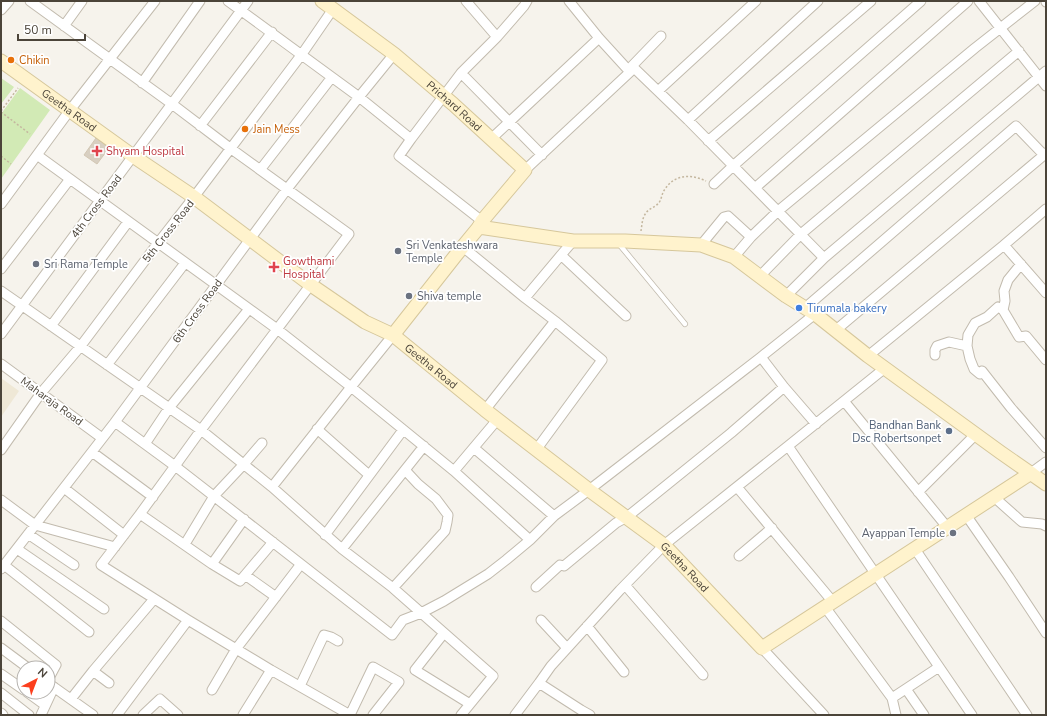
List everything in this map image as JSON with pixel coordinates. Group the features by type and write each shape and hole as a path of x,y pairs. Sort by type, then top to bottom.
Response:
{"street":[{"path":"1,10 9,1"},
{"path":"30,1 349,234 201,430 102,565 188,620 350,715 373,667 400,682 373,715"},
{"path":"64,26 82,1"},
{"path":"1,204 70,110 155,1"},
{"path":"142,83 200,1"},
{"path":"228,1 302,54 411,139"},
{"name":"4th Cross Road","path":"1,334 248,1"},
{"name":"Prichard Road","path":"322,1 394,54 491,138 525,170"},
{"path":"466,1 497,37"},
{"path":"569,1 599,38 688,120 824,258"},
{"path":"658,91 756,1"},
{"path":"688,120 818,1"},
{"path":"708,140 871,1"},
{"path":"714,184 921,1"},
{"path":"755,188 968,1"},
{"path":"980,1 1019,51 1043,74 1046,86"},
{"path":"734,257 751,237 778,211 1001,27 1035,1"},
{"path":"523,3 497,37 461,73 399,156 480,224 573,241 617,241 701,245 734,257 786,296 836,330 868,356 1046,484"},
{"name":"5th Cross Road","path":"1,450 42,393 80,347 158,243 194,198 230,148 302,54 333,9"},
{"path":"200,126 272,32"},
{"path":"272,487 351,386 393,336 480,224 525,170 631,69 661,36"},
{"path":"491,138 599,38"},
{"path":"760,276 801,234 1019,51"},
{"name":"6th Cross Road","path":"3,567 115,422 287,189 394,54"},
{"name":"Geetha Road","path":"1,61 194,198 311,285 365,322 393,336 497,420 588,490 664,545 824,715"},
{"path":"461,73 542,155"},
{"path":"786,296 824,258 1043,74"},
{"path":"260,170 332,77"},
{"path":"115,422 244,519 392,635 403,620 421,613 444,601 488,574 530,540 554,516 761,357 1016,126 1045,154 836,330"},
{"path":"37,155 277,329 351,386 454,471 530,540"},
{"path":"1,269 70,179"},
{"path":"868,356 1046,209"},
{"path":"701,245 724,217 728,216 751,237"},
{"path":"51,326 128,222"},
{"path":"525,298 573,241"},
{"path":"1004,245 1046,293"},
{"path":"463,247 525,298 555,320 602,360 536,450"},
{"path":"561,255 626,316"},
{"path":"107,365 185,263"},
{"path":"1003,310 1004,290 1008,280 1021,264"},
{"path":"1,291 201,430 272,487 342,549 393,588 493,676 470,704 464,714"},
{"path":"1046,360 1026,336 1019,337 1003,310 998,307 975,323 968,335 967,346 974,369 980,374 982,371 1011,408 1046,448"},
{"path":"145,444 169,408 249,309"},
{"path":"485,410 555,320"},
{"path":"935,355 937,346 949,342 967,346"},
{"path":"761,357 784,387 816,424"},
{"name":"Maharaja Road","path":"1,364 102,438"},
{"path":"514,715 551,666 586,626 664,545 885,368"},
{"path":"536,587 560,565 564,566 616,523 627,517 731,433 784,387"},
{"path":"844,401 947,527"},
{"path":"454,471 497,420"},
{"path":"317,429 370,475"},
{"path":"325,535 403,430"},
{"path":"918,492 976,434"},
{"path":"185,544 214,496 262,443"},
{"path":"342,549 424,446"},
{"path":"788,446 972,715"},
{"path":"474,448 554,516"},
{"path":"92,452 153,497"},
{"path":"762,648 1046,462"},
{"path":"393,588 444,531 448,515 436,499 418,484 405,470"},
{"path":"737,487 772,528 829,605 892,698 896,715"},
{"path":"64,488 124,535"},
{"path":"994,497 1022,522 1042,524 1046,526"},
{"path":"1,500 35,525 116,547"},
{"path":"140,514 185,544 200,557 240,581 273,542"},
{"path":"966,515 1046,633"},
{"path":"212,564 244,519"},
{"path":"739,556 772,528"},
{"path":"28,534 74,565"},
{"path":"17,549 104,609"},
{"path":"915,549 1026,715"},
{"path":"212,690 236,649 301,564"},
{"path":"3,567 89,632"},
{"path":"245,575 276,596"},
{"path":"625,585 703,675"},
{"path":"71,699 154,599"},
{"path":"118,715 188,620"},
{"path":"541,620 567,648"},
{"path":"1,621 50,660"},
{"path":"586,626 624,672"},
{"path":"444,633 415,670 470,704"},
{"path":"300,686 324,635 338,641"},
{"path":"1,648 17,660"},
{"path":"892,698 939,667"},
{"path":"243,715 271,670"},
{"path":"93,671 109,683"},
{"path":"1,674 16,684"},
{"path":"539,683 590,715"},
{"path":"56,688 93,715"},
{"path":"906,689 924,715"},
{"path":"1,693 29,715"},
{"path":"142,715 160,699 178,715"},
{"path":"38,700 45,705"},
{"path":"41,715 46,700"}],"lane":[{"path":"617,241 685,324"}],"path":[{"path":"20,84 1,112 30,134"},
{"path":"1,156 12,164"},
{"path":"638,234 641,231 646,212 660,202 669,183 679,177 691,176 714,184"}],"shaded area":[{"path":"1,378 19,391 1,417"}],"green space":[{"path":"1,78 14,87 1,104"},
{"path":"20,88 50,110 1,179 1,114"}],"building":[{"name":"Shyam Hospital","path":"96,138 109,148 97,164 84,155"}],"place":[{"name":"Chikin","path":"11,60"},
{"name":"Jain Mess","path":"245,129"},
{"name":"Shyam Hospital","path":"97,151"},
{"name":"Sri Venkateshwara Temple","path":"398,251"},
{"name":"Sri Rama Temple","path":"36,264"},
{"name":"Gowthami Hospital","path":"274,267"},
{"name":"Shiva temple","path":"409,296"},
{"name":"Tirumala bakery","path":"799,308"},
{"name":"Bandhan Bank Dsc Robertsonpet","path":"949,431"},
{"name":"Ayappan Temple","path":"953,533"}]}
